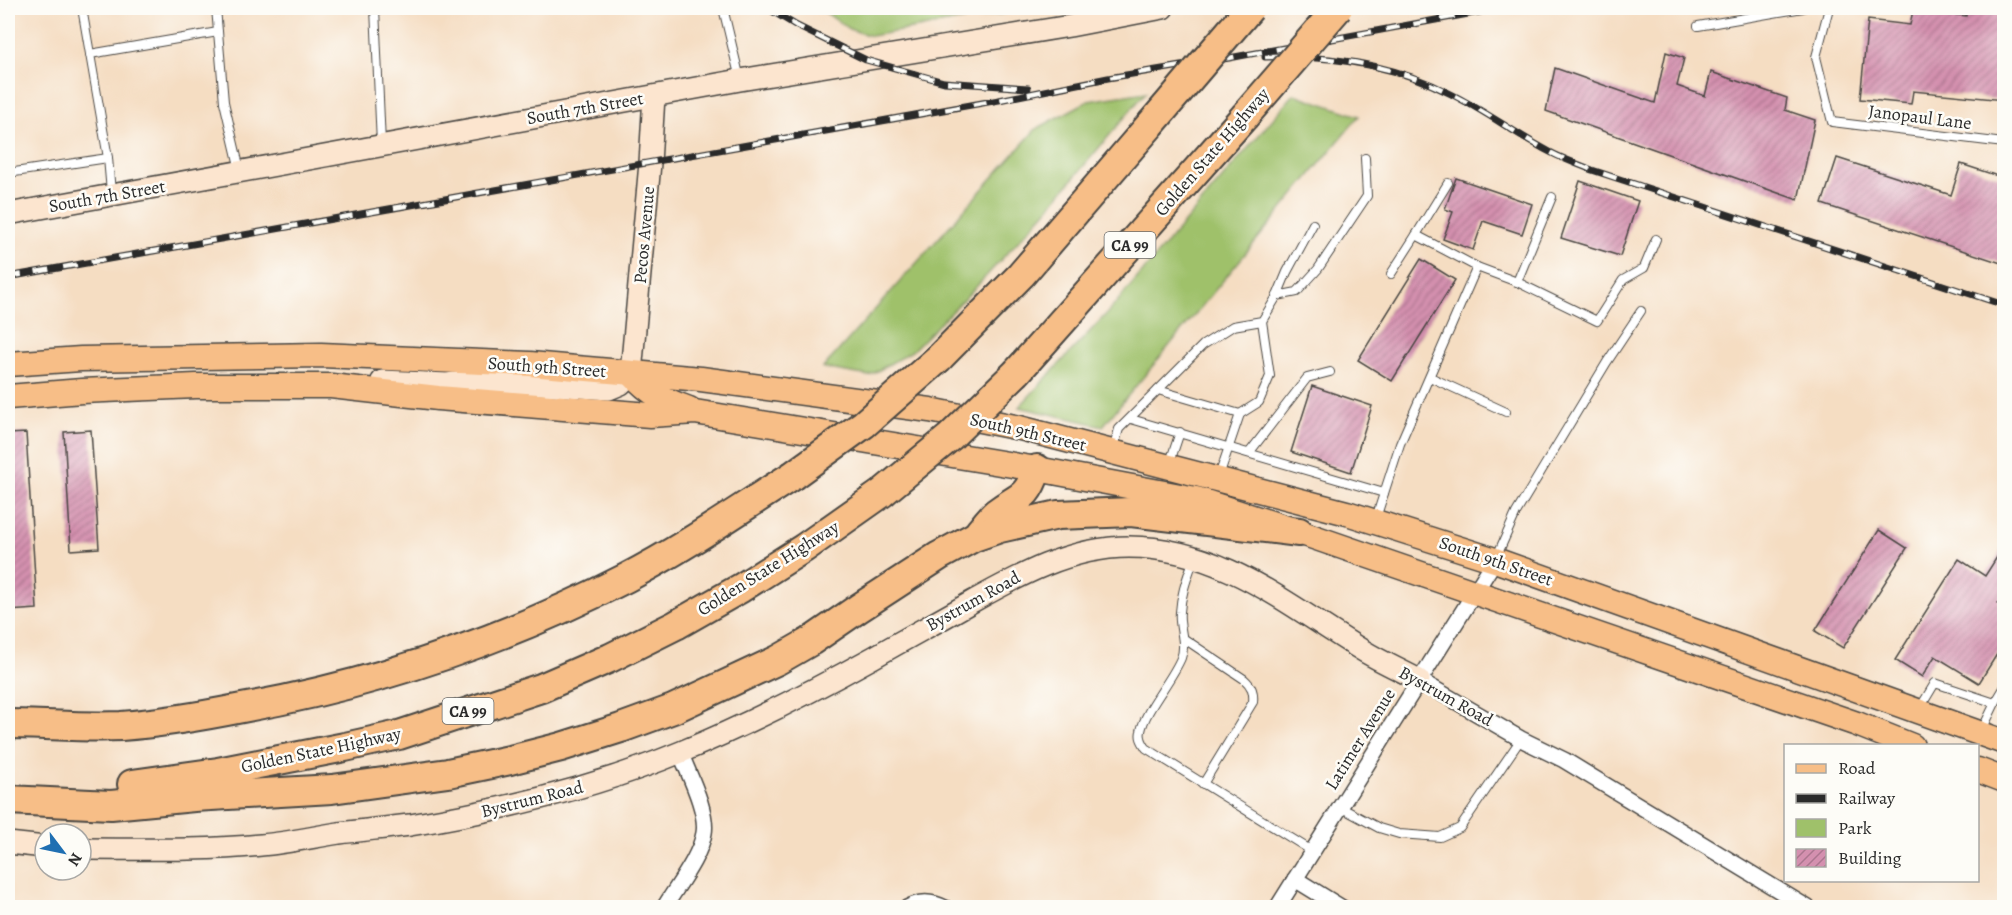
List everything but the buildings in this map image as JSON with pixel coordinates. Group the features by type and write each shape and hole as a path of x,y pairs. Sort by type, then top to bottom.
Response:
{"highway":[{"path":"8,724 119,726 177,719 286,700 357,683 427,662 562,609 690,542 792,476 864,424 939,358 1021,275 1251,8"},
{"name":"Golden State Highway","path":"8,790 97,787 159,781 282,760 399,735 541,688 610,658 704,609 804,548 882,493 950,437 1017,372 1338,8"},
{"path":"974,537 995,514 1022,498 1031,486 1037,469"},
{"path":"8,800 111,805 194,797 332,789 448,773 561,747 673,709 778,660 811,641 939,556 974,537 1000,528 1058,515 1095,512 1150,514 1299,532"}],"main road":[{"name":"South 9th Street","path":"8,364 81,359 321,356 530,364 701,379 930,410 1020,428 1375,522 1495,560 2004,742"},
{"path":"81,359 82,391"},
{"path":"631,373 646,389 661,399 695,412"},
{"name":"South 9th Street","path":"8,397 196,386 331,386 438,399 650,415 695,412 1037,469 1196,499 1474,592 1857,724 1907,744"},
{"path":"1020,428 1031,439 1036,453 1037,469"},
{"path":"1979,771 2004,780"}],"street":[{"name":"South 7th Street","path":"8,214 740,80 1070,26 1115,12 1163,8"},
{"name":"Pecos Avenue","path":"631,373 654,96"},
{"path":"331,386 371,381 447,384 480,381 609,389 621,384 631,373"},
{"name":"Bystrum Road","path":"93,849 261,845 408,825 533,801 627,773 751,722 812,691 1024,573 1074,555 1094,550 1128,547 1163,550 1195,557 1226,568 1260,586 1366,652 1521,739 1564,760 1808,908"},
{"name":"Latimer Avenue","path":"1276,908 1495,560"},
{"path":"664,908 700,847 705,831 700,805 680,752"},
{"path":"8,843 33,846"},
{"path":"1295,879 1342,908"},
{"path":"913,905 931,902 945,908"}],"lane":[{"path":"82,8 108,158 112,195"},
{"path":"216,8 224,102 240,172"},
{"path":"375,8 381,146"},
{"path":"723,8 740,80"},
{"path":"1698,26 1803,8"},
{"name":"Janopaul Lane","path":"1828,8 1816,57 1832,122 2004,143"},
{"path":"90,54 218,32"},
{"path":"8,173 108,158"},
{"path":"1277,296 1297,292 1318,269 1367,196 1365,158"},
{"path":"1391,274 1448,183"},
{"path":"1517,282 1552,197"},
{"path":"1218,480 1240,414 1259,402 1270,376 1262,321 1313,224"},
{"path":"1416,235 1477,267 1517,282 1597,321 1623,280 1644,267 1656,239"},
{"path":"1375,522 1400,444 1477,267"},
{"path":"1495,560 1516,513 1607,362 1641,311"},
{"path":"1113,453 1119,429 1203,345 1233,326 1262,321"},
{"path":"1249,453 1307,378 1330,372"},
{"path":"1430,377 1506,412"},
{"path":"1158,390 1240,414"},
{"path":"1131,419 1384,493"},
{"path":"1168,468 1180,432"},
{"path":"1195,557 1182,594 1179,614 1183,638 1182,655 1146,718 1140,732 1141,739 1146,748 1312,851"},
{"path":"1183,638 1244,679 1250,684 1254,693 1253,702 1203,784"},
{"path":"1918,712 1935,683 1995,703"},
{"path":"1980,734 2004,688"},
{"path":"1340,807 1374,825 1400,834 1440,837 1460,828 1521,739"}],"green space":[{"path":"819,8 1034,8 871,36 849,29"},
{"path":"1146,92 1045,212 977,286 912,351 869,376 823,368 1036,129 1088,101"},
{"path":"1294,94 1359,116 1103,426 1019,407 1110,310"}],"railway":[{"path":"767,8 797,26 866,60 944,82 1028,88"},
{"path":"8,277 1501,8"},
{"path":"1265,57 1337,60 1407,75 1451,94 1550,152 1592,170 2004,305"}]}
